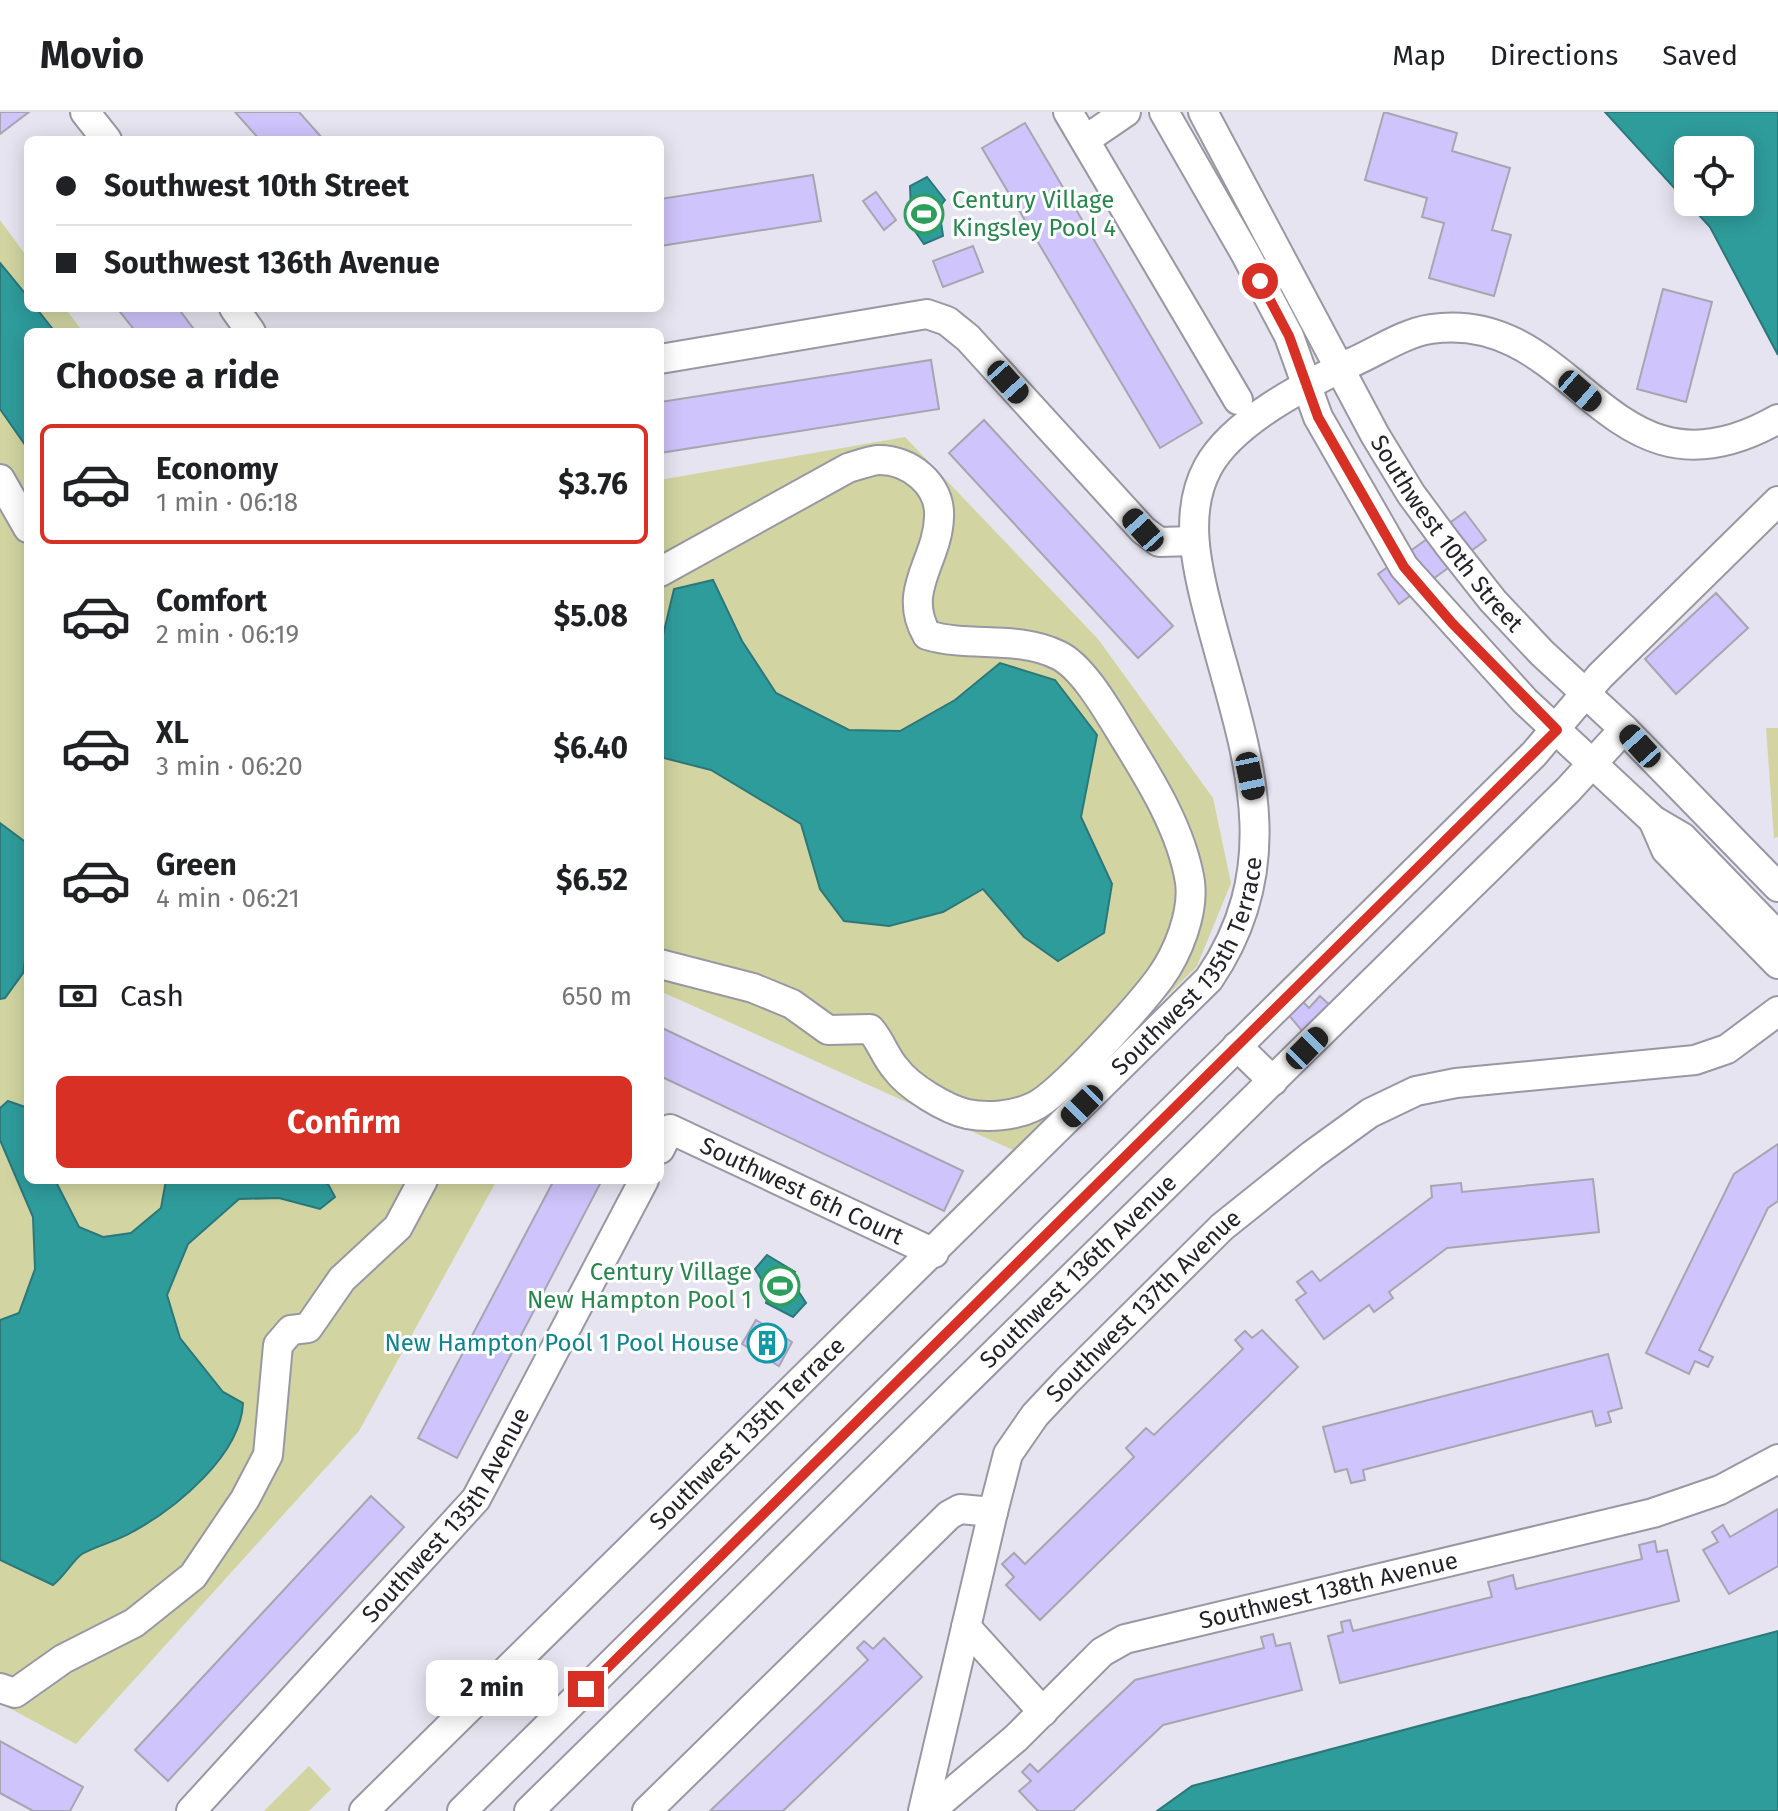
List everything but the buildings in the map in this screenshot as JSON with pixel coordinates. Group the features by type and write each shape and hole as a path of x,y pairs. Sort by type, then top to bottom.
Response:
{"street":[{"path":"85,112 104,136"},
{"path":"1068,112 1238,400"},
{"path":"1085,140 1126,112"},
{"name":"Southwest 10th Street","path":"1164,112 1289,336 1318,417 1404,567 1557,730 1653,820 1682,837 1778,936"},
{"name":"Southwest 10th Street","path":"1203,112 1417,503 1475,578 1542,653 1624,729 1778,887"},
{"path":"664,358 927,314 960,330 1143,530 1159,542 1194,541"},
{"name":"Southwest 135th Terrace","path":"364,1811 934,1253 1209,979 1225,956 1245,909 1255,864 1254,796 1202,587 1194,541 1195,504 1208,466 1252,420 1341,368 1410,335 1428,330 1464,328 1506,337 1525,347 1549,363 1605,412 1653,439 1714,444 1751,433 1778,419"},
{"path":"664,570 848,468 878,460 906,464 932,487 940,516 919,586 916,617 927,635 950,642 1029,645 1061,656 1098,695 1149,777 1178,841 1190,882 1189,911 1180,939 1160,977 1064,1083 1034,1107 1004,1116 965,1114 927,1094 896,1070 870,1029 828,1030 792,1004 753,988 664,965"},
{"path":"0,479 24,521"},
{"name":"Southwest 136th Avenue","path":"462,1811 1557,730 1600,676 1778,501"},
{"path":"1378,526 1417,503"},
{"path":"1440,608 1475,578"},
{"name":"Southwest 136th Avenue","path":"529,1811 1273,1081 1624,729"},
{"name":"Southwest 10th Street","path":"1653,820 1666,850 1778,964"},
{"path":"1721,877 1744,853"},
{"name":"Southwest 137th Avenue","path":"923,1811 1008,1454 1035,1415 1067,1381 1222,1227 1370,1113 1416,1091 1456,1083 1695,1060 1727,1049 1778,1011"},
{"path":"1237,1046 1273,1081"},
{"name":"Southwest 6th Court","path":"665,1139 934,1253"},
{"path":"0,1688 15,1693 33,1683 63,1659 134,1623 193,1576 245,1499 268,1455 278,1345 291,1330 308,1328 342,1279 398,1227 421,1184"},
{"name":"Southwest 135th Avenue","path":"191,1811 476,1499 642,1184"},
{"name":"Southwest 138th Avenue","path":"930,1811 1043,1712 1102,1652 1125,1639 1653,1513 1720,1490 1778,1459"},
{"path":"647,1811 949,1515 960,1509 993,1512"},
{"path":"966,1627 1043,1712"}],"green space":[{"path":"0,220 24,253 24,312 68,312 80,328 24,328 24,1184 495,1184 359,1431 76,1744 0,1703"},
{"path":"905,437 1098,639 1213,798 1231,883 1197,966 1013,1150 664,993 664,479"},
{"path":"1766,728 1778,728 1778,837 1774,838"},
{"path":"309,1766 331,1789 309,1811 264,1811"}],"water":[{"path":"1605,112 1778,112 1778,355 1710,227 1700,216 1754,216 1754,136 1674,136 1674,188"},
{"name":"Century Village Kingsley Pool 4","path":"927,177 945,200 939,208 943,236 924,244 905,217 911,210 910,186"},
{"path":"0,263 24,292 24,312 39,312 52,328 24,328 24,443 0,409"},
{"path":"713,580 742,641 776,693 849,730 900,731 955,700 1000,663 1055,680 1097,735 1081,817 1112,884 1104,933 1058,961 1024,937 983,889 943,912 889,926 844,921 820,889 801,824 711,770 664,758 664,631 674,589"},
{"path":"0,823 24,841 24,966 23,973 5,998 0,999"},
{"path":"8,1101 24,1107 24,1184 57,1184 79,1227 103,1237 131,1233 161,1208 165,1184 328,1184 335,1197 320,1209 279,1198 239,1199 188,1244 167,1295 180,1338 223,1392 243,1403 239,1422 219,1460 186,1494 134,1531 82,1554 53,1585 0,1560 0,1320 19,1313 35,1269 33,1217 0,1140 0,1108"},
{"name":"Century Village New Hampton Pool 1","path":"767,1255 795,1272 791,1280 806,1303 793,1317 766,1303 769,1292 755,1269"},
{"path":"1778,1631 1778,1811 1157,1811 1192,1786"}],"place":[{"name":"Century Village Kingsley Pool 4","path":"924,214"},
{"name":"Century Village New Hampton Pool 1","path":"780,1286"},
{"name":"New Hampton Pool 1 Pool House","path":"767,1343"}],"route":[{"path":"586,1689 1557,730 1525,701 1404,567 1318,417 1289,336 1260,281"}]}
